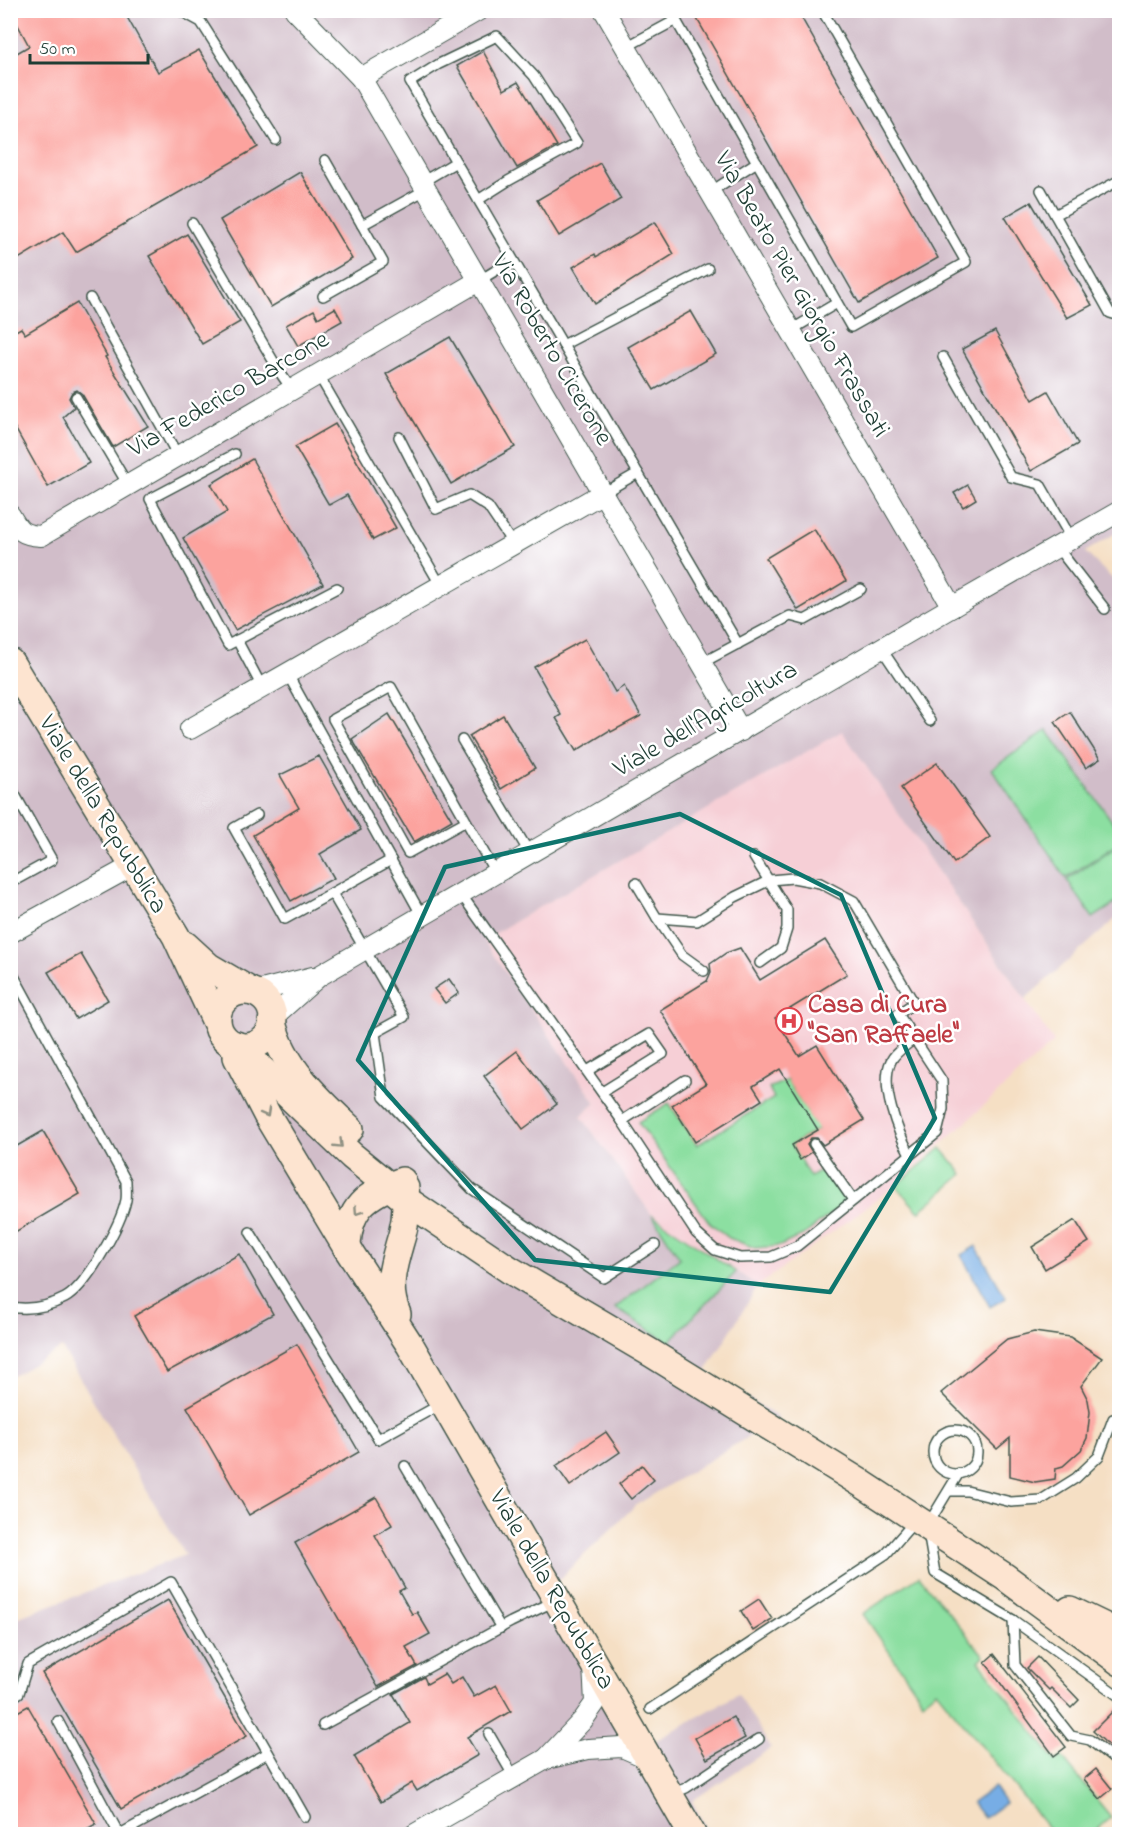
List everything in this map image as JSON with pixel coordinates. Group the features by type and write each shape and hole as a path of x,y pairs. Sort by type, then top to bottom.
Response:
{"main road":[{"name":"Viale della Repubblica","path":"10,662 176,936 267,1115 347,1248 410,1346 692,1834"},
{"name":"Viale della Repubblica","path":"176,936 209,966 252,992"},
{"path":"651,1353 510,1270 459,1236 400,1189 295,1071 276,1037 273,1019 265,999 252,992 240,991 224,999 219,1006 228,1037 352,1156 400,1189 651,1353 1005,1576 1119,1662"},
{"path":"228,1037 252,1046 260,1042 271,1030 273,1019"},
{"name":"Viale della Repubblica","path":"400,1189 402,1235 394,1258 390,1293 410,1346"},
{"path":"347,1248 348,1230 362,1203 374,1192 400,1189"},
{"path":"394,1258 402,1246 419,1233 443,1231 459,1236"},
{"path":"1005,1576 1119,1634"}],"street":[{"name":"Via Roberto Cicerone","path":"295,10 361,78 741,731"},
{"path":"361,78 479,10"},
{"name":"Via Beato Pier Giorgio Frassati","path":"604,10 952,606"},
{"name":"Via Federico Barcone","path":"10,515 18,529 28,536 41,536 480,280"},
{"path":"190,729 603,493"},
{"name":"Viale dell'Agricoltura","path":"273,1019 319,976 1119,511"},
{"path":"10,933 132,866"},
{"name":"Viale dell'Agricoltura","path":"252,992 319,976"},
{"path":"546,1759 583,1720 595,1703 593,1663"},
{"path":"583,1720 601,1716 624,1716"},
{"path":"588,1749 611,1734 624,1716"},
{"path":"415,1834 546,1759 588,1749 622,1747 647,1758"}],"lane":[{"path":"179,10 201,22 276,140"},
{"path":"670,10 851,327 966,262 822,10"},
{"path":"626,47 676,20"},
{"path":"478,200 577,143 534,76 497,36 439,64 410,82 456,162 478,200 513,260 738,644"},
{"path":"323,296 383,262 326,160"},
{"path":"362,225 456,162"},
{"path":"710,192 757,162"},
{"path":"1055,215 1119,180"},
{"path":"1041,190 1110,313 1119,316"},
{"path":"192,223 292,390"},
{"path":"480,280 513,260"},
{"path":"563,345 708,269"},
{"path":"90,298 178,456"},
{"path":"790,330 837,303"},
{"path":"943,357 1011,477 1040,484 1064,542 1105,609"},
{"path":"318,374 441,586"},
{"path":"76,396 128,485"},
{"path":"399,437 436,509 469,495 488,507 513,544"},
{"path":"235,454 150,499 228,645 337,588"},
{"path":"603,493 638,472"},
{"path":"702,663 790,616 805,620 861,589"},
{"path":"237,640 262,687"},
{"path":"882,648 930,721"},
{"path":"287,673 422,916"},
{"path":"466,821 408,853 333,719 391,687 496,874"},
{"path":"462,740 530,854"},
{"path":"10,786 52,860 10,883"},
{"path":"257,815 234,828 285,919 391,860"},
{"path":"754,856 787,910 787,929 781,948 760,963"},
{"path":"461,894 602,1092 696,1233 715,1250 740,1258 771,1257 797,1246 937,1132 943,1109 942,1081 898,1014 914,1003 854,901 820,883 793,878 770,880 735,897 697,921 657,918"},
{"path":"636,883 682,956 704,971"},
{"path":"332,893 363,950 404,1017 375,1033 384,1097 472,1189 604,1278 655,1245"},
{"path":"10,969 126,1181 126,1199 116,1228 87,1276 66,1297 42,1307 23,1309 10,1307"},
{"path":"587,1071 649,1034 663,1054 602,1092"},
{"path":"910,1154 888,1094 887,1075 891,1060 914,1039"},
{"path":"622,1121 685,1080"},
{"path":"814,1144 853,1200"},
{"path":"250,1232 378,1439 443,1403"},
{"path":"949,1491 967,1491 1011,1502 1041,1500 1076,1478 1099,1456 1113,1419 1119,1419"},
{"path":"650,1709 886,1554 922,1523 949,1491 959,1473 971,1467 977,1455 977,1448 971,1436 965,1432 952,1430 945,1432 935,1442 933,1455 939,1467 945,1471 959,1473"},
{"path":"405,1466 501,1628"},
{"path":"922,1523 935,1573 1013,1620 1119,1697"},
{"path":"10,1699 19,1693 28,1664 171,1582 305,1817"},
{"path":"324,1725 501,1628 557,1600"},
{"path":"1013,1620 1015,1665 1071,1736 1090,1740 1119,1764"},
{"path":"58,1721 120,1834 268,1753"},
{"path":"489,1734 514,1777"},
{"path":"669,1794 686,1788 759,1739"}],"highlighted area":[{"path":"680,814 841,895 935,1118 830,1292 535,1260 358,1060 445,867"}],"shaded area":[{"path":"11,11 1119,11 1119,531 1085,552 1119,585 1119,916 1025,999 842,731 483,940 596,1103 581,1116 652,1215 758,1286 706,1371 779,1418 636,1505 555,1583 648,1745 738,1694 771,1748 692,1801 709,1834 11,1834 11,1620 185,1555 62,1348 11,1377"},
{"name":"Casa di Cura \"San Raffaele\"","path":"842,730 1054,1042 894,1187 758,1286 652,1215 581,1116 596,1103 483,940"}],"green space":[{"path":"1047,730 1119,831 1119,842 1066,878 992,769"},
{"path":"1119,844 1119,901 1093,918 1067,880"},
{"path":"787,1080 818,1129 792,1145 810,1177 825,1168 845,1203 805,1234 780,1246 755,1248 729,1238 709,1222 638,1122 669,1103 697,1145 774,1098 769,1088"},
{"path":"941,1148 963,1174 919,1212 896,1186"},
{"path":"652,1215 736,1272 669,1342 615,1308 680,1258"},
{"path":"919,1576 984,1656 979,1661 1056,1761 1062,1757 1111,1817 1091,1834 1053,1834 936,1690 923,1701 863,1614"}],"water":[{"path":"976,1246 1006,1298 990,1307 961,1255"},
{"path":"994,1787 1005,1803 984,1818 972,1803"}],"building":[{"path":"10,10 123,10 158,72 199,50 258,147 76,252 63,232 10,264 10,57 29,46"},
{"path":"692,10 797,10 938,258 859,303"},
{"path":"483,51 504,90 518,82 557,146 517,168 457,66"},
{"path":"600,163 621,199 559,236 537,200"},
{"path":"300,172 352,259 271,307 220,220"},
{"path":"1031,202 1092,305 1067,318 1005,217"},
{"path":"655,222 674,254 595,304 573,267 595,254 596,257"},
{"path":"187,234 240,322 202,344 149,256"},
{"path":"77,303 107,356 105,357 148,426 113,447 82,394 77,390 72,392 69,398 74,407 63,417 89,463 48,487 10,419 10,334 21,328 25,334"},
{"path":"335,308 342,321 298,346 286,325 314,310 318,318"},
{"path":"691,311 716,354 654,390 628,347"},
{"path":"995,331 1033,400 1048,391 1078,444 1031,471 962,349"},
{"path":"450,337 515,447 451,484 386,374"},
{"path":"335,424 396,528 373,540 347,495 329,505 295,447"},
{"path":"252,459 323,584 235,630 183,538 227,512 211,484"},
{"path":"968,485 976,499 963,507 954,493"},
{"path":"814,529 846,581 798,610 766,558"},
{"path":"585,639 615,692 624,686 641,716 611,732 610,730 576,751 556,718 561,715 534,667"},
{"path":"1070,712 1100,759 1086,768 1055,722"},
{"path":"389,714 452,820 414,842 352,739"},
{"path":"503,715 535,768 501,789 469,736"},
{"path":"319,756 361,830 320,854 334,878 291,901 253,835 299,808 280,775"},
{"path":"937,763 990,837 954,863 901,788"},
{"path":"825,940 847,974 775,1018 799,1056 817,1045 864,1120 823,1145 817,1138 811,1138 807,1144 812,1152 800,1160 792,1145 818,1130 780,1069 753,1086 762,1100 695,1142 672,1105 706,1084 660,1010 707,981 711,972 710,964 726,953 740,948 760,980"},
{"path":"81,954 108,1000 76,1019 48,972"},
{"path":"449,979 459,993 445,1003 434,989"},
{"path":"517,1051 557,1104 523,1129 484,1076"},
{"path":"43,1131 80,1194 10,1235 10,1150"},
{"path":"1075,1220 1089,1242 1045,1269 1032,1247"},
{"path":"239,1254 273,1314 167,1372 134,1316"},
{"path":"1034,1332 1070,1337 1102,1358 1081,1386 1088,1400 1090,1412 1087,1438 1081,1450 1063,1466 1056,1468 1055,1479 1035,1482 1010,1476 1010,1438 997,1449 941,1393 1007,1339"},
{"path":"297,1344 359,1452 249,1515 187,1407"},
{"path":"606,1432 620,1452 570,1486 556,1466"},
{"path":"642,1465 654,1480 631,1499 619,1484"},
{"path":"376,1497 392,1525 375,1535 405,1588 399,1591 412,1614 417,1612 430,1634 406,1647 417,1666 378,1687 295,1543"},
{"path":"759,1599 772,1619 753,1631 741,1611"},
{"path":"168,1600 247,1736 121,1809 42,1673"},
{"path":"994,1654 1066,1747 1054,1756 985,1662"},
{"path":"1038,1657 1079,1700 1071,1708 1027,1668"},
{"path":"444,1674 451,1684 462,1677 474,1697 496,1685 511,1711 467,1737 478,1755 417,1791 412,1783 381,1802 354,1756 410,1723 393,1694 424,1677 427,1684"},
{"path":"1119,1705 1119,1755 1093,1731"},
{"path":"28,1706 96,1824 77,1834 10,1834 10,1716"},
{"path":"733,1717 745,1738 707,1759 695,1738"},
{"path":"1096,1769 1112,1789 1100,1799 1084,1779"}],"place":[{"name":"Casa di Cura \"San Raffaele\"","path":"789,1021"}]}
